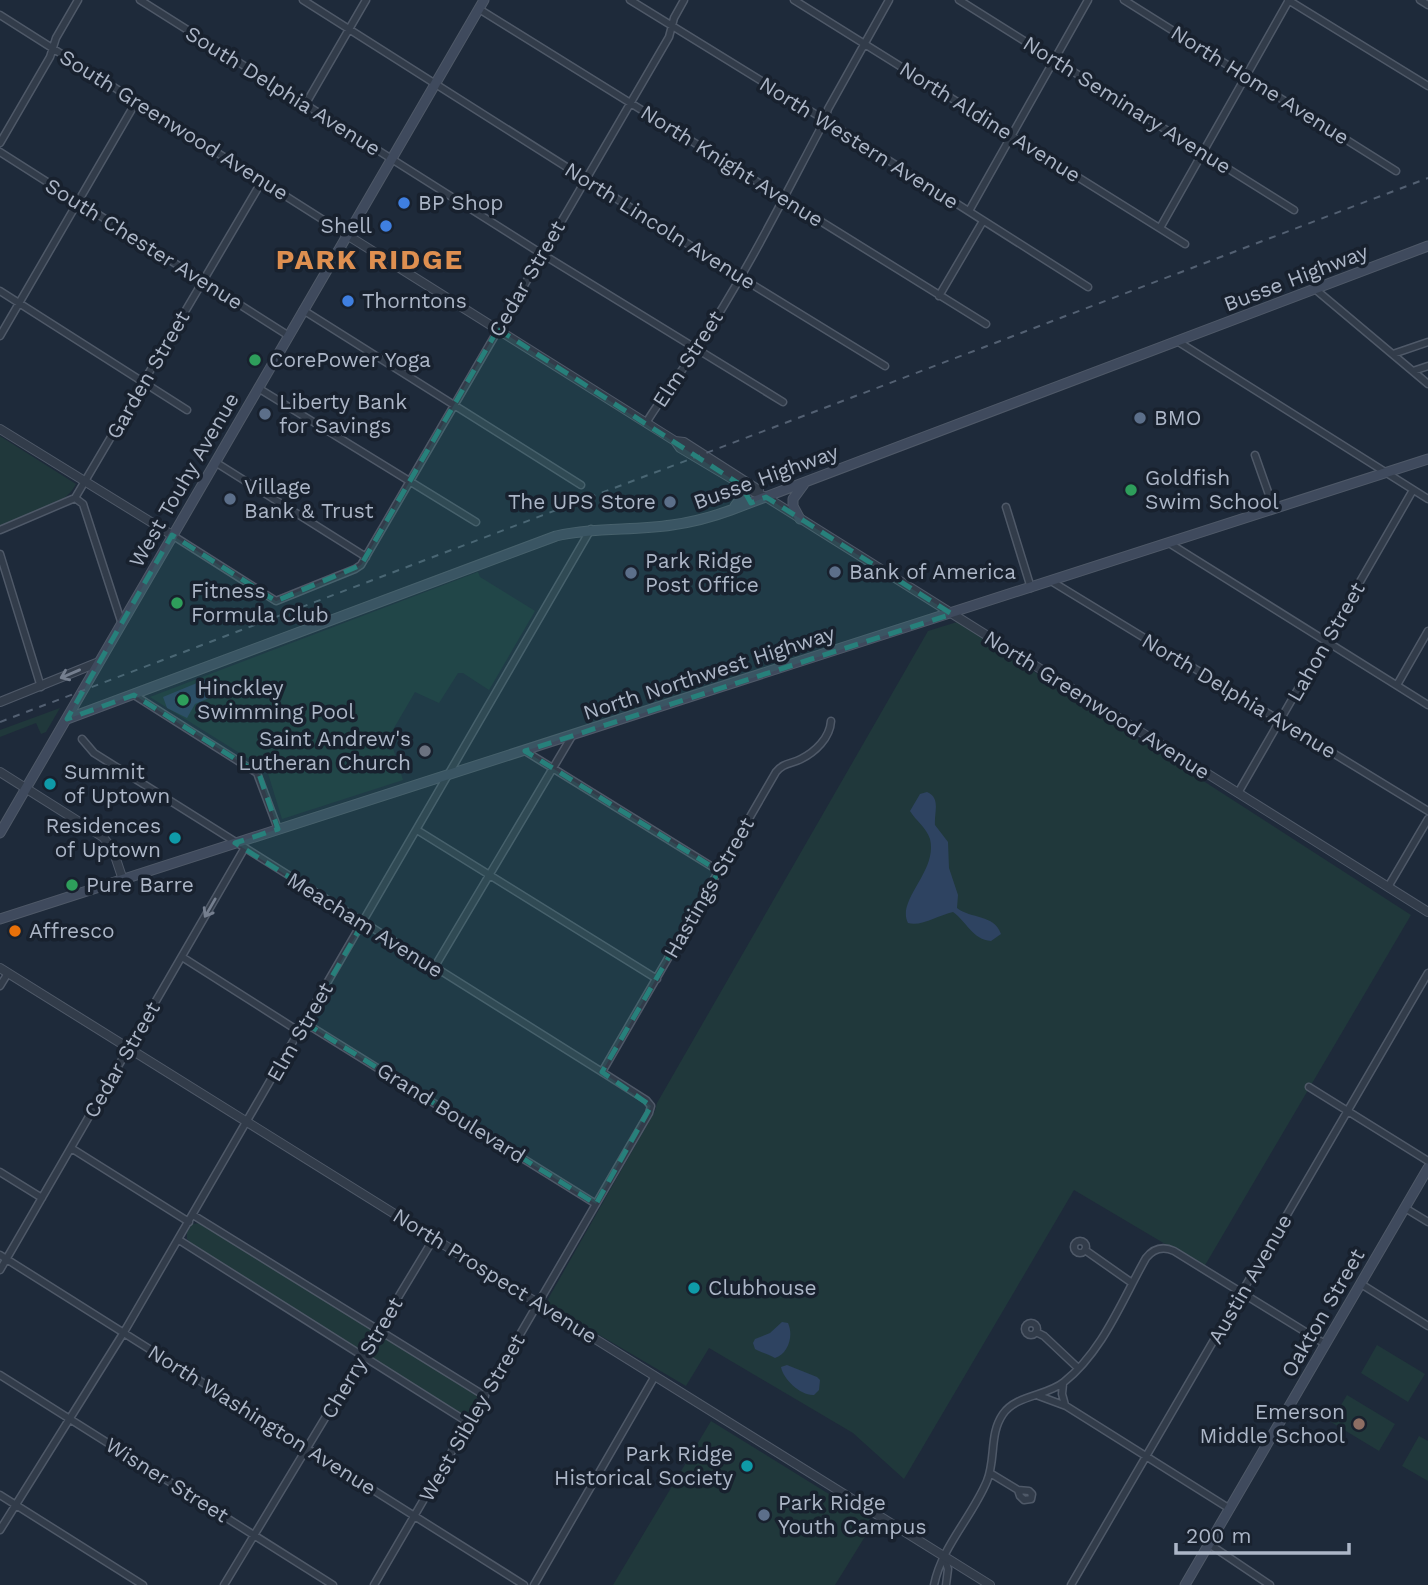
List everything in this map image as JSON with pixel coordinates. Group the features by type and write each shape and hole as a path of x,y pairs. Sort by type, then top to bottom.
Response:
{"main road":[{"name":"West Touhy Avenue","path":"0,833 484,0"},
{"name":"Busse Highway","path":"67,719 556,536 591,529 670,526 698,521 731,510 1428,246"},
{"name":"North Northwest Highway","path":"0,919 1428,459"},
{"path":"800,519 793,506 793,499 806,482"},
{"path":"731,510 743,497 745,491 741,485"},
{"name":"Oakton Street","path":"1185,1585 1428,1168"}],"street":[{"path":"0,143 50,57 56,38 78,0"},
{"name":"South Delphia Avenue","path":"140,0 392,159"},
{"name":"North Lincoln Avenue","path":"303,0 885,366"},
{"path":"305,104 366,0"},
{"name":"North Western Avenue","path":"630,0 1088,287"},
{"name":"Cedar Street","path":"366,557 669,37 684,0"},
{"name":"North Aldine Avenue","path":"794,0 1185,244"},
{"name":"Elm Street","path":"646,424 740,277 825,120 828,108 889,0"},
{"name":"North Seminary Avenue","path":"959,0 1294,210"},
{"path":"969,211 1088,0"},
{"name":"North Home Avenue","path":"1124,0 1396,171"},
{"path":"1160,228 1288,0 1428,86"},
{"path":"1420,0 1428,5"},
{"name":"North Knight Avenue","path":"479,9 986,324"},
{"name":"South Greenwood Avenue","path":"0,15 347,235"},
{"path":"0,336 136,102"},
{"name":"South Chester Avenue","path":"0,152 289,336"},
{"path":"392,159 783,402"},
{"name":"Garden Street","path":"75,498 262,181"},
{"path":"939,296 983,221"},
{"name":"North Greenwood Avenue","path":"347,235 646,424 675,441 684,442 757,488 766,497"},
{"path":"1315,289 1428,384"},
{"path":"0,291 187,410"},
{"path":"303,310 581,485"},
{"path":"1177,341 1428,499"},
{"path":"1393,354 1428,342"},
{"path":"1413,371 1428,366"},
{"path":"258,388 476,522"},
{"path":"0,429 275,601 355,569 366,557 215,462"},
{"name":"North Greenwood Avenue","path":"675,441 680,448 766,497 1428,912"},
{"path":"1255,455 1274,509"},
{"name":"Lahon Street","path":"1238,793 1413,490"},
{"path":"0,530 75,498 83,504 121,621"},
{"path":"1006,507 1031,588"},
{"name":"Elm Street","path":"0,1530 179,1240 591,529"},
{"path":"1169,543 1428,705"},
{"path":"0,554 41,687"},
{"name":"North Delphia Avenue","path":"1051,581 1428,811"},
{"path":"1396,685 1428,631"},
{"path":"0,702 99,663"},
{"path":"134,695 257,773 278,828"},
{"name":"Hastings Street","path":"602,1072 780,767 801,759 814,750 829,731 831,720"},
{"path":"434,968 572,736"},
{"name":"Meacham Avenue","path":"82,739 94,753 602,1072 651,1106"},
{"path":"525,751 719,871"},
{"path":"0,772 103,836 113,850 122,880"},
{"path":"1388,887 1428,819"},
{"path":"417,830 657,979"},
{"name":"Cedar Street","path":"0,1270 244,849"},
{"path":"182,957 300,1032"},
{"path":"0,986 4,971"},
{"name":"North Prospect Avenue","path":"4,971 990,1585"},
{"name":"Austin Avenue","path":"1072,1585 1428,973"},
{"name":"Grand Boulevard","path":"305,1023 596,1203"},
{"path":"1309,1087 1428,1161"},
{"name":"West Sibley Street","path":"374,1585 651,1106"},
{"path":"71,1148 379,1330 485,1396"},
{"path":"0,1172 42,1198"},
{"path":"1405,1208 1428,1222"},
{"name":"Cherry Street","path":"223,1585 434,1238"},
{"path":"179,1240 469,1423"},
{"path":"934,1585 938,1567 989,1473 993,1440 1002,1416 1012,1405 1063,1384 1078,1368 1105,1333 1146,1258 1158,1248 1174,1251 1325,1344"},
{"path":"1085,1250 1132,1283"},
{"name":"North Washington Avenue","path":"0,1255 524,1585"},
{"path":"1361,1284 1428,1326"},
{"path":"1036,1332 1044,1336 1078,1368"},
{"name":"Wisner Street","path":"0,1375 333,1585"},
{"path":"534,1585 655,1376"},
{"path":"1063,1384 1062,1394 1066,1406"},
{"path":"1037,1396 1066,1406 1230,1508"},
{"path":"989,1473 1018,1490"},
{"path":"0,1495 143,1585"},
{"path":"1209,1545 1270,1585"},
{"path":"944,1557 948,1569 946,1585"}],"highlighted area":[{"path":"498,329 741,485 751,503 766,497 952,614 525,751 719,871 602,1072 651,1106 596,1204 305,1023 363,923 235,843 278,829 259,774 134,695 67,719 172,535 276,601 361,565"}],"green space":[{"path":"0,436 76,484 70,493 53,506 0,527"},
{"path":"478,572 480,577 535,611 489,690 463,673 458,673 439,703 415,692 391,733 391,742 403,780 282,819 267,770 150,697"},
{"path":"957,622 1411,915 1204,1267 1074,1190 904,1479 853,1433 709,1348 686,1386 550,1306 548,1299 655,1111 657,1103 928,631"},
{"path":"60,708 46,732 41,734 36,723 0,737 0,730"},
{"path":"200,1223 477,1395 479,1399 469,1415 465,1417 193,1245 187,1239 187,1232 192,1224"},
{"path":"1377,1345 1425,1374 1408,1402 1361,1373"},
{"path":"1347,1395 1395,1424 1379,1451 1331,1422"},
{"path":"711,1421 874,1522 835,1585 613,1585"},
{"path":"1419,1436 1428,1441 1428,1481 1402,1466"}],"water":[{"name":"Hinckley Swimming Pool","path":"209,678 216,695 195,704 187,718 167,708 163,697"},
{"path":"927,792 934,798 936,806 935,825 948,842 949,868 958,895 957,908 993,923 1001,934 991,941 974,934 953,912 924,922 908,923 908,905 931,851 928,835 910,811 920,794"},
{"path":"782,1322 788,1323 790,1333 789,1344 780,1356 775,1358 755,1349 755,1339 770,1333"},
{"path":"787,1365 817,1377 820,1380 819,1390 814,1395 809,1395 793,1386 782,1372 781,1367"}],"railway":[{"path":"0,722 1428,178"}],"place":[{"name":"BP Shop","path":"404,203"},
{"name":"Shell","path":"386,226"},
{"name":"Thorntons","path":"348,301"},
{"name":"CorePower Yoga","path":"255,360"},
{"name":"Liberty Bank for Savings","path":"265,414"},
{"name":"BMO","path":"1140,418"},
{"name":"Goldfish Swim School","path":"1131,490"},
{"name":"Village Bank & Trust","path":"230,499"},
{"name":"The UPS Store","path":"670,502"},
{"name":"Bank of America","path":"835,572"},
{"name":"Park Ridge Post Office","path":"631,573"},
{"name":"Fitness Formula Club","path":"177,603"},
{"name":"Hinckley Swimming Pool","path":"183,700"},
{"name":"Saint Andrew's Lutheran Church","path":"425,751"},
{"name":"Summit of Uptown","path":"50,784"},
{"name":"Residences of Uptown","path":"175,838"},
{"name":"Pure Barre","path":"72,885"},
{"name":"Affresco","path":"15,931"},
{"name":"Clubhouse","path":"694,1288"},
{"name":"Emerson Middle School","path":"1359,1424"},
{"name":"Park Ridge Historical Society","path":"747,1466"},
{"name":"Park Ridge Youth Campus","path":"764,1515"}],"district":[{"name":"PARK RIDGE","path":"370,259"}]}
